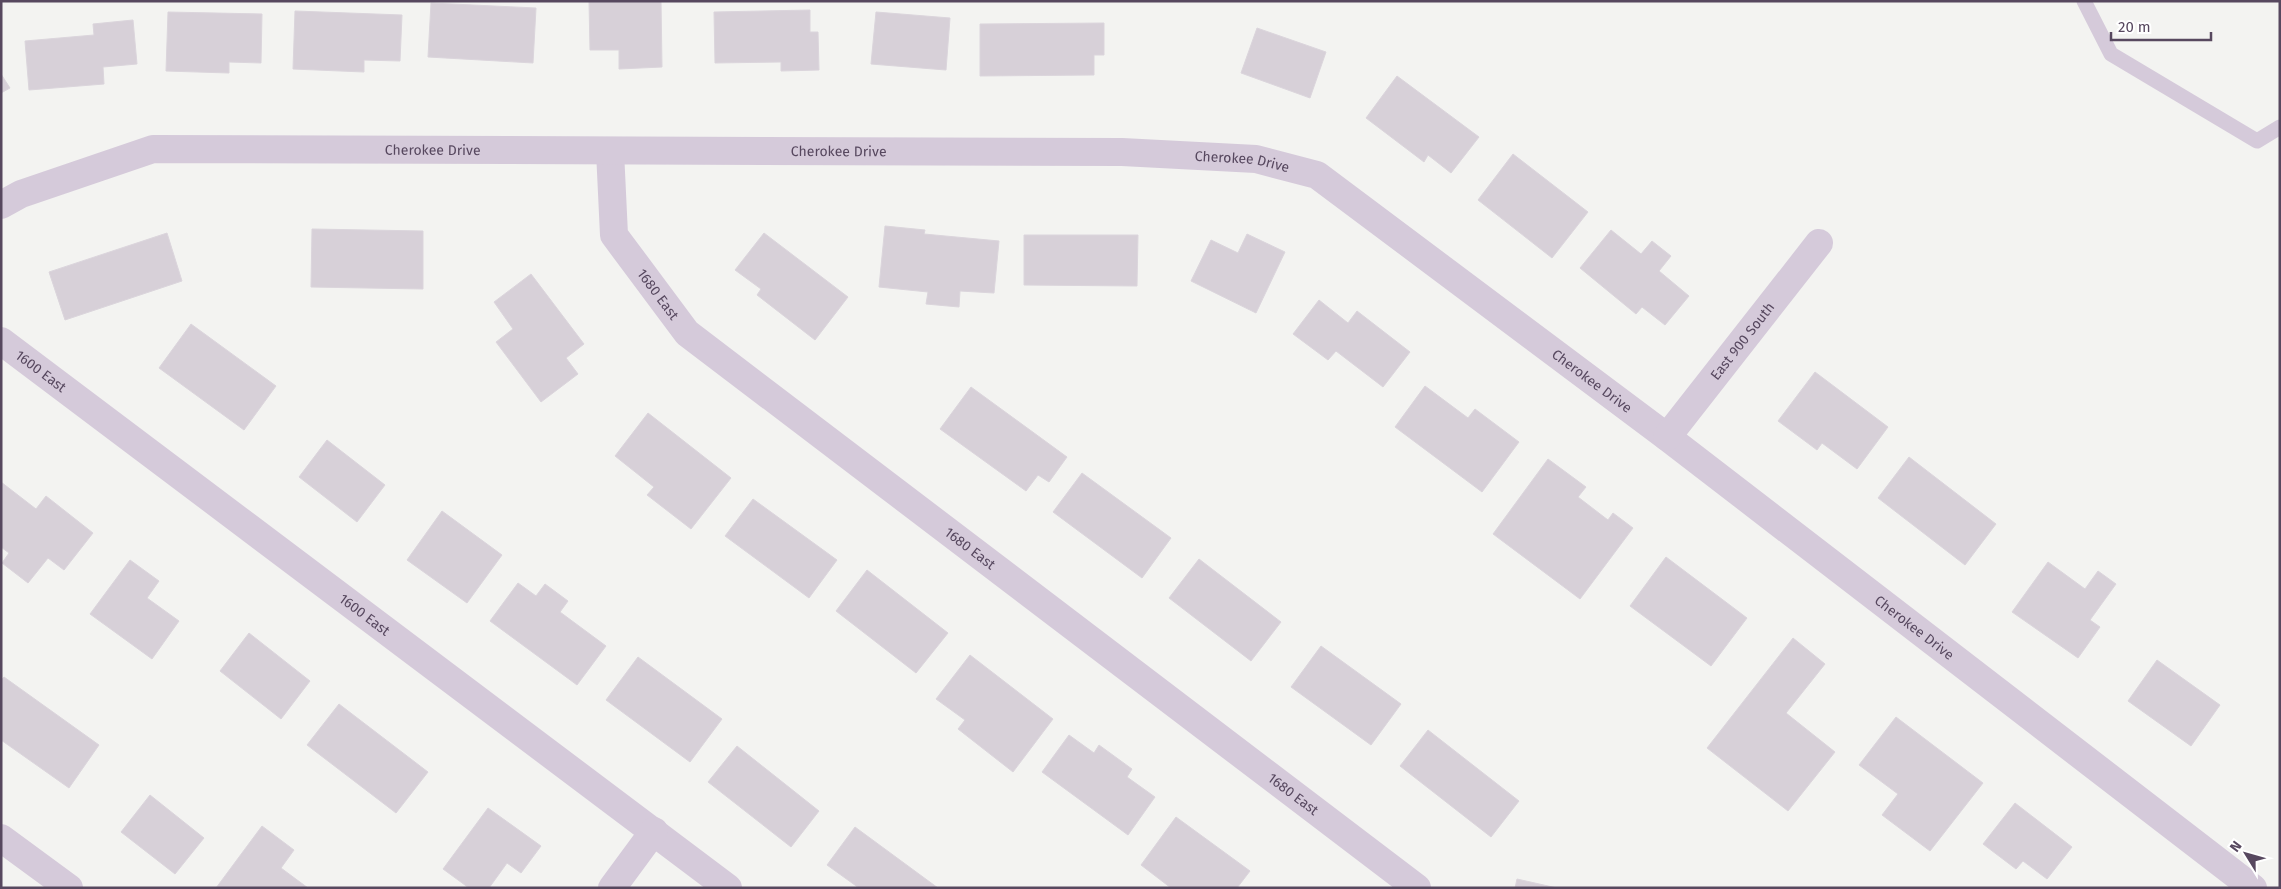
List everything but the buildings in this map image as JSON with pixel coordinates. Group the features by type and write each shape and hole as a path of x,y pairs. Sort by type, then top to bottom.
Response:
{"street":[{"name":"Cherokee Drive","path":"1,205 21,194 153,149 610,152 1122,152 1256,159 1317,175 1667,437 2253,888"},
{"name":"1680 East","path":"610,152 614,235 687,333 1417,888"},
{"name":"East 900 South","path":"1667,437 1819,243"},
{"name":"1600 East","path":"1,341 728,888"},
{"path":"612,888 654,831"},
{"path":"1,838 69,888"}],"lane":[{"path":"2084,1 2111,54 2257,141 2280,127"}]}
